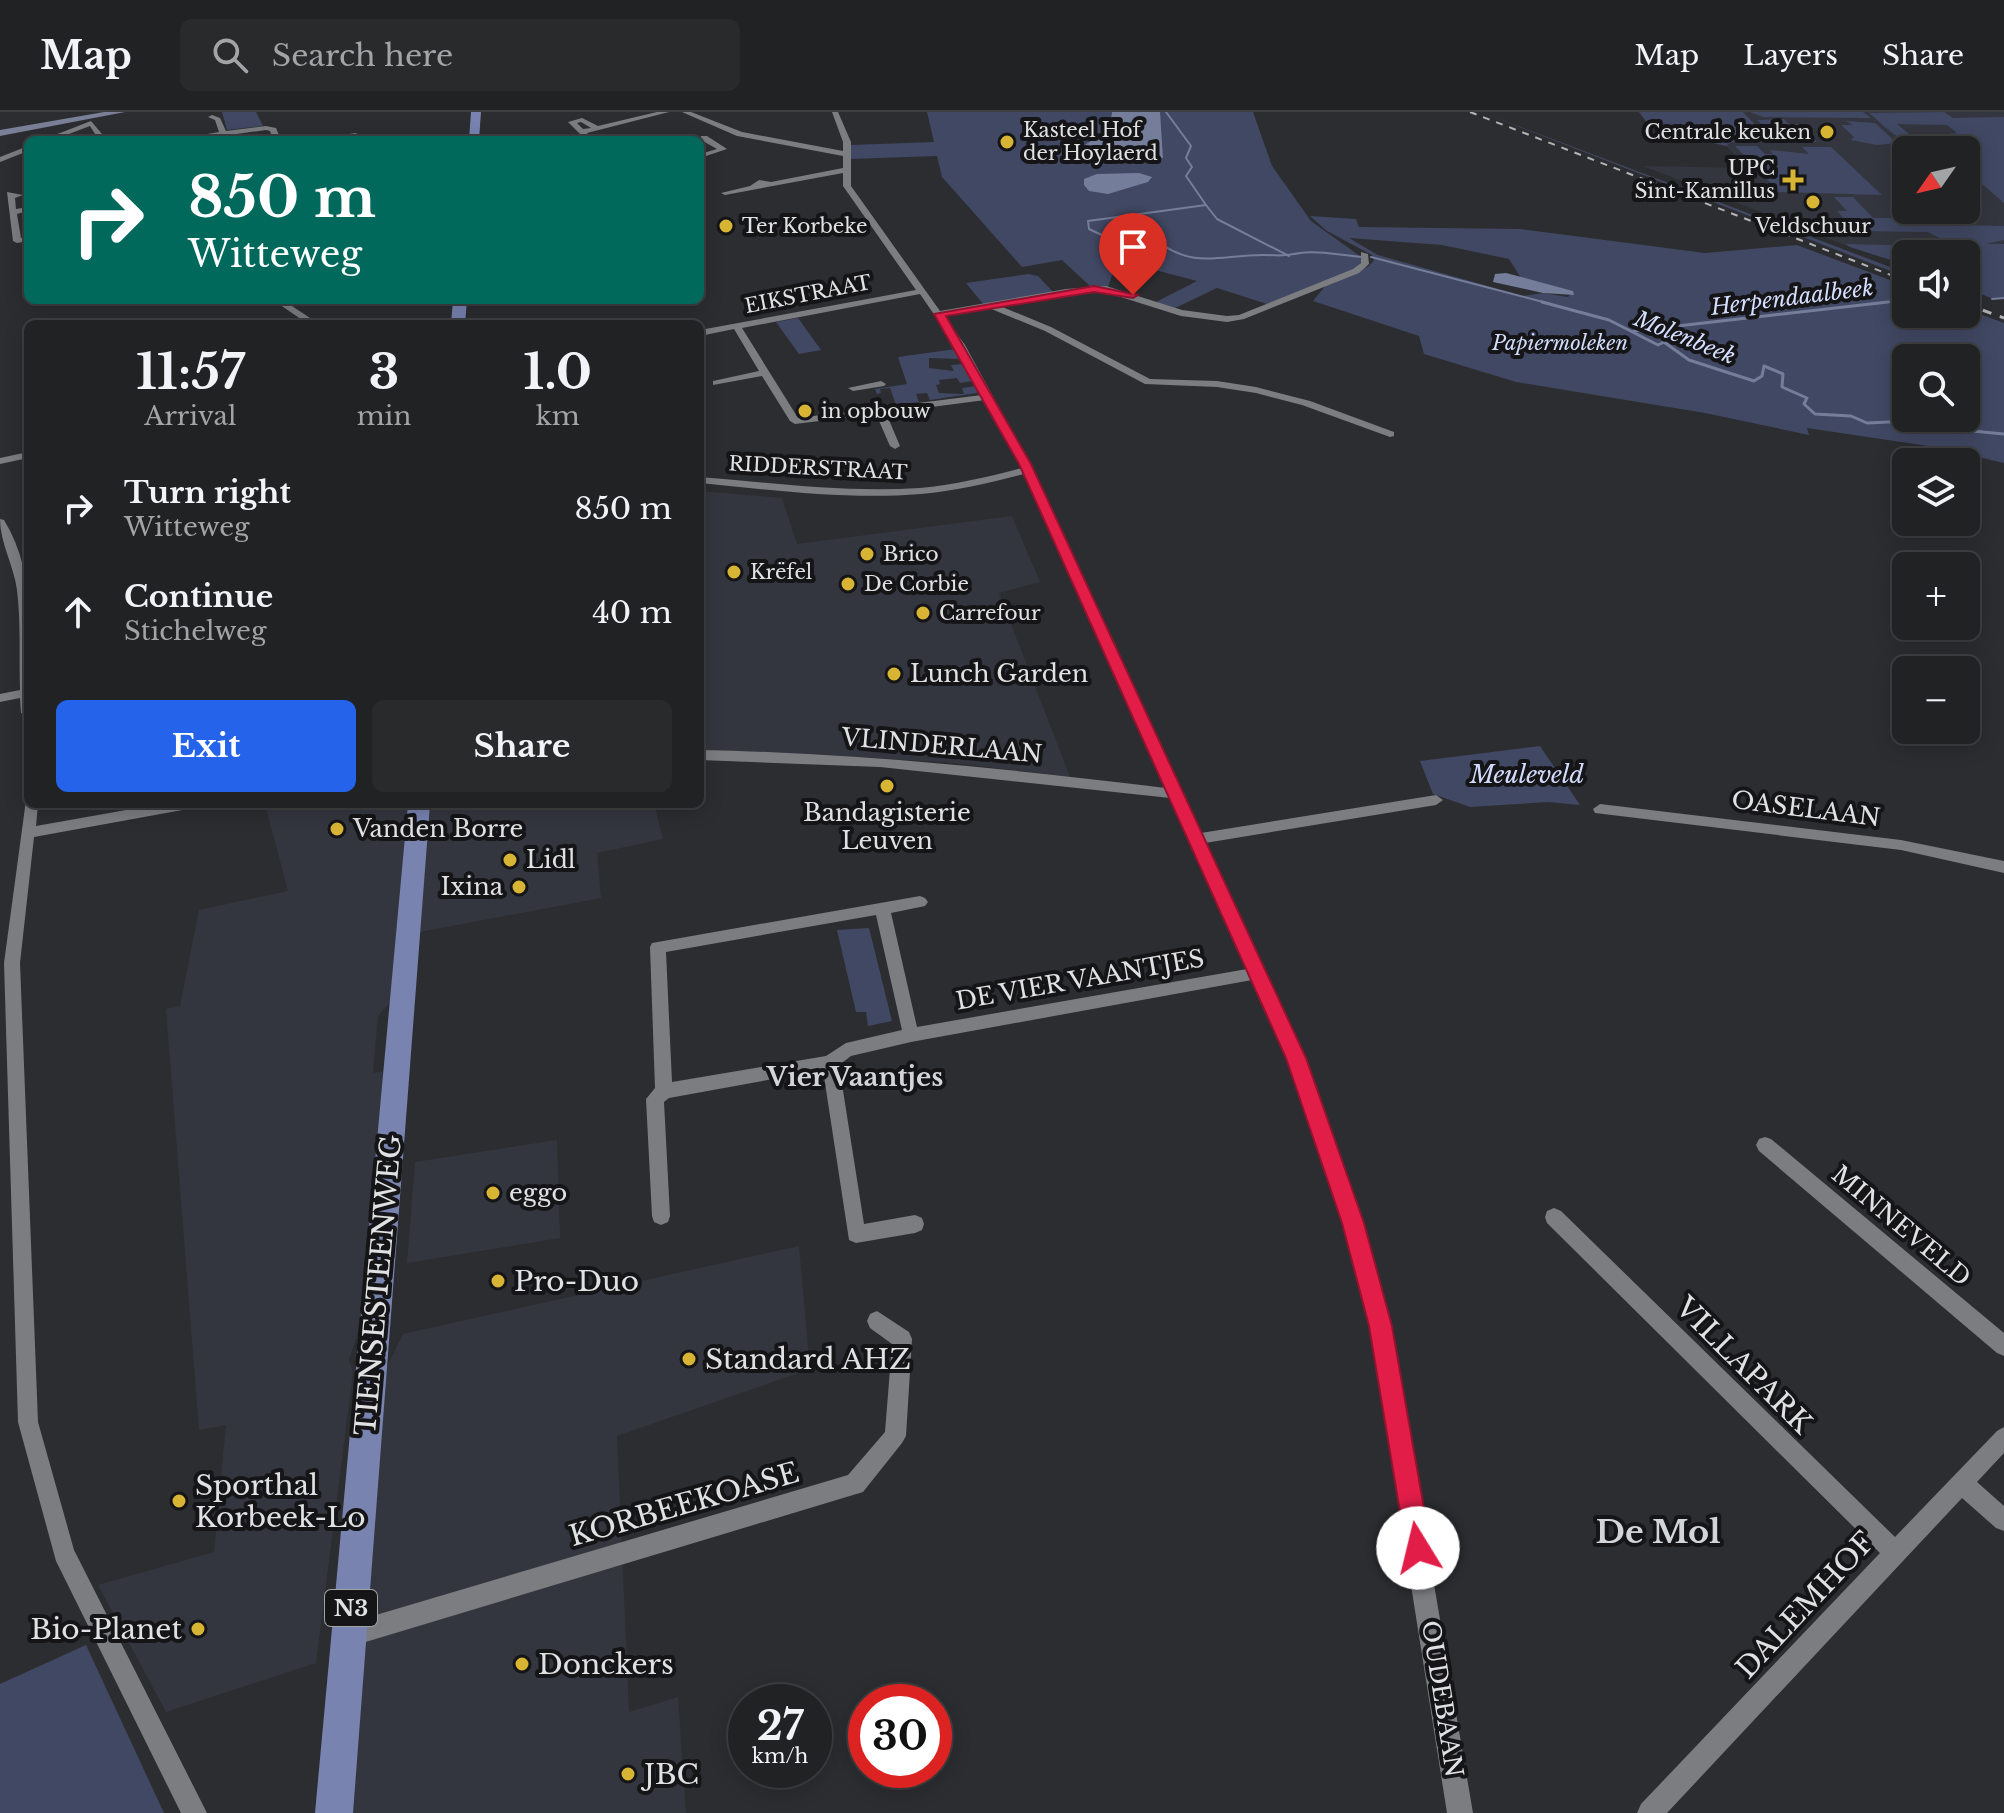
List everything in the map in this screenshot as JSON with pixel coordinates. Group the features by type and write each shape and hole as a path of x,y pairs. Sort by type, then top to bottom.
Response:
{"main road":[{"path":"474,136 476,112"},
{"name":"TIENSESTEENWEG","path":"334,1813 421,808"}],"street":[{"path":"0,133 120,112"},
{"path":"585,131 666,112"},
{"path":"685,112 727,130 846,154"},
{"name":"OUDEBAAN","path":"835,112 846,138 845,170 849,191 939,314 1028,470 1199,839 1296,1058 1328,1148 1380,1326 1460,1813"},
{"path":"55,136 95,117"},
{"path":"95,117 102,136"},
{"path":"212,117 218,119 223,133"},
{"path":"351,120 355,136"},
{"path":"588,136 572,122 582,120 597,128"},
{"path":"203,136 266,128 273,130 275,136"},
{"path":"704,138 727,130"},
{"path":"704,138 723,149 704,155"},
{"path":"0,160 24,150"},
{"path":"725,193 765,188 771,184 845,170"},
{"path":"10,197 19,195 10,194 13,212 17,241 24,240"},
{"path":"13,212 24,210"},
{"path":"939,314 1106,289 1181,313 1227,319 1241,317 1356,271 1365,264 1364,254"},
{"name":"EIKSTRAAT","path":"704,332 923,291"},
{"path":"283,304 308,320"},
{"path":"988,305 1048,329 1148,382 1247,388 1306,403 1390,434"},
{"path":"736,326 795,421 989,397"},
{"path":"717,384 765,373"},
{"path":"881,384 858,387 878,412 895,446"},
{"path":"0,461 24,456"},
{"name":"RIDDERSTRAAT","path":"704,480 848,491 918,491 973,484 1028,470"},
{"path":"0,522 12,542 23,583 24,620"},
{"path":"0,698 24,693"},
{"name":"VLINDERLAAN","path":"704,755 807,756 902,763 1178,794"},
{"path":"1199,839 1436,800"},
{"path":"30,808 12,963 28,1422 64,1553 194,1813"},
{"path":"27,833 166,808"},
{"name":"OASELAAN","path":"1600,809 1901,845 2004,867"},
{"path":"661,1216 655,1099 664,1091 658,947 920,902"},
{"path":"882,909 911,1035"},
{"name":"DE VIER VAANTJES","path":"664,1091 830,1062 846,1050 911,1035 1258,973"},
{"path":"830,1062 856,1234 915,1224"},
{"name":"MINNEVELD","path":"1765,1145 2004,1346"},
{"name":"VILLAPARK","path":"1554,1217 1895,1552"},
{"name":"KORBEEKOASE","path":"349,1635 855,1484 895,1436 902,1339 877,1321"},
{"name":"DALEMHOF","path":"1650,1813 2004,1438"},
{"path":"1962,1484 2004,1520"}],"shaded area":[{"path":"1112,112 1160,112 1163,158 1095,156 1085,145 1110,128"},
{"name":"UPC Sint-Kamillus","path":"1639,112 2004,112 2004,167 1980,156 1980,136 1892,136 1892,224 1980,224 1980,181 2004,202 2004,244 1980,248 1980,240 1892,240 1892,249 1850,247 1643,166 1747,168 1726,146 1705,141 1694,129 1651,128"},
{"path":"1139,173 1152,177 1148,182 1108,194 1089,191 1084,185 1084,179 1097,174"},
{"path":"1506,273 1573,291 1574,295 1543,293 1493,282 1495,274"},
{"path":"704,491 782,498 797,544 1012,516 1040,582 999,593 1070,777 946,762 704,751"},
{"path":"266,808 655,808 663,839 597,853 601,898 409,934 404,986 378,1016 373,1073 397,1069 380,1266 349,1360 353,1372 316,1663 166,1712 98,1585 214,1552 226,1425 199,1430 166,1009 180,1006 199,910 288,891"},
{"path":"557,1140 560,1238 407,1263 415,1162"},
{"path":"799,1246 810,1369 617,1436 629,1712 678,1697 686,1813 334,1813 367,1407 403,1334"}],"green space":[{"path":"222,112 256,112 263,126 227,130"},
{"path":"927,112 1253,112 1272,166 1311,221 1364,259 1354,270 1267,304 1217,288 1173,309 1156,302 1197,281 1117,260 1108,287 1092,288 1062,260 1022,267 942,177 937,156 850,159 851,145 934,142"},
{"path":"1481,112 1892,268 1892,272"},
{"path":"1639,112 1743,112 1771,141 1731,142 1726,146 1705,141 1694,129 1651,128"},
{"path":"1750,112 1863,112 1871,118 1763,117"},
{"path":"1944,112 1953,118 2004,117 2004,203 1980,182 1980,136 1941,136 1957,133 1947,125 1897,124 1911,136 1897,136 1869,113"},
{"path":"1784,119 1789,124 1799,124 1817,142 1779,140 1757,120"},
{"path":"1846,121 1875,123 1892,138 1892,144 1877,145 1851,140 1854,137 1841,125 1853,125"},
{"path":"1735,146 1757,146 1765,154 1773,154 1770,150 1809,154 1802,147 1831,147 1882,195 1779,192"},
{"path":"1834,197 1853,197 1873,218 1892,218 1892,224 2004,226 2004,240 1986,244 2004,244 2004,298 1980,294 1980,240 1943,240 1928,232 1855,231 1837,211 1847,211"},
{"name":"Papiermoleken","path":"1310,216 1356,219 1359,227 1520,229 1705,253 1797,245 1892,281 1892,328 1980,328 1980,314 2004,323 2004,463 1980,457 1980,448 1939,448 1807,428 1809,435 1705,413 1516,382 1424,354 1419,336 1313,301 1326,285 1369,266 1374,260 1372,255 1327,231","holes":["1349,238 1442,245 1509,259 1521,278 1573,291 1568,297 1543,293 1523,296 1378,255"]},
{"path":"1846,244 1892,245 1892,260 1850,247"},
{"path":"1028,274 1038,276 1054,293 983,304 966,283"},
{"path":"798,318 821,350 799,354 776,322"},
{"path":"956,349 961,359 929,358 929,368 954,371 951,365 964,364 973,381 960,383 957,378 939,380 940,384 936,385 939,393 964,394 962,388 976,386 977,393 930,400 927,393 916,394 919,402 896,405 890,388 880,389 881,393 877,394 875,389 907,384 898,357"},
{"name":"Meuleveld","path":"1540,746 1580,805 1549,802 1470,807 1433,794 1420,761"},
{"path":"869,928 892,1021 868,1026 866,1012 856,1012 837,930"},
{"path":"86,1645 164,1813 0,1813 0,1684"}],"waterway":[{"name":"Molenbeek","path":"1166,112 1191,146 1186,158 1192,167 1186,176 1206,205"},
{"name":"Molenbeek","path":"1206,205 1217,219 1287,255"},
{"name":"Molenbeek","path":"1206,205 1088,221 1089,229 1121,244 1155,240 1195,258 1287,255"},
{"name":"Molenbeek","path":"1287,255 1315,252 1363,257"},
{"name":"Molenbeek","path":"1371,257 1551,304"},
{"name":"Herpendaalbeek","path":"1992,299 2004,298"},
{"name":"Molenbeek","path":"1542,302 1609,320 1658,345 1664,342 1689,360 1754,381 1762,376 1764,366 1783,374 1782,387 1807,398 1804,404 1815,414 1851,416 1867,423 1910,421 1930,427 2004,434"},
{"name":"Herpendaalbeek","path":"1634,331 1888,302"},
{"name":"Herpendaalbeek","path":"1870,304 1888,302"},
{"name":"Herpendaalbeek","path":"1888,302 1892,302"}],"railway":[{"path":"1470,112 1892,276"},
{"path":"1980,309 2004,318"}],"place":[{"name":"Centrale keuken","path":"1827,132"},
{"name":"Kasteel Hof der Hoylaerd","path":"1007,142"},
{"name":"UPC Sint-Kamillus","path":"1793,180"},
{"name":"Veldschuur","path":"1813,202"},
{"name":"Ter Korbeke","path":"726,226"},
{"name":"in opbouw","path":"805,411"},
{"name":"Brico","path":"867,554"},
{"name":"Krëfel","path":"734,572"},
{"name":"De Corbie","path":"848,584"},
{"name":"Carrefour","path":"923,613"},
{"name":"Lunch Garden","path":"894,674"},
{"name":"Bandagisterie Leuven","path":"887,786"},
{"name":"Vanden Borre","path":"337,829"},
{"name":"Lidl","path":"510,860"},
{"name":"Ixina","path":"519,887"},
{"name":"eggo","path":"493,1193"},
{"name":"Pro-Duo","path":"498,1281"},
{"name":"Standard AHZ","path":"689,1359"},
{"name":"Sporthal Korbeek-Lo","path":"179,1501"},
{"name":"Bio-Planet","path":"198,1629"},
{"name":"Donckers","path":"522,1664"},
{"name":"JBC","path":"628,1774"}],"district":[{"name":"Vier Vaantjes","path":"855,1077"},
{"name":"De Mol","path":"1658,1532"}],"route":[{"path":"1133,295 1120,290 1094,289 939,314 960,345 1025,464 1189,817 1296,1058 1353,1223 1380,1326 1418,1548"}]}
